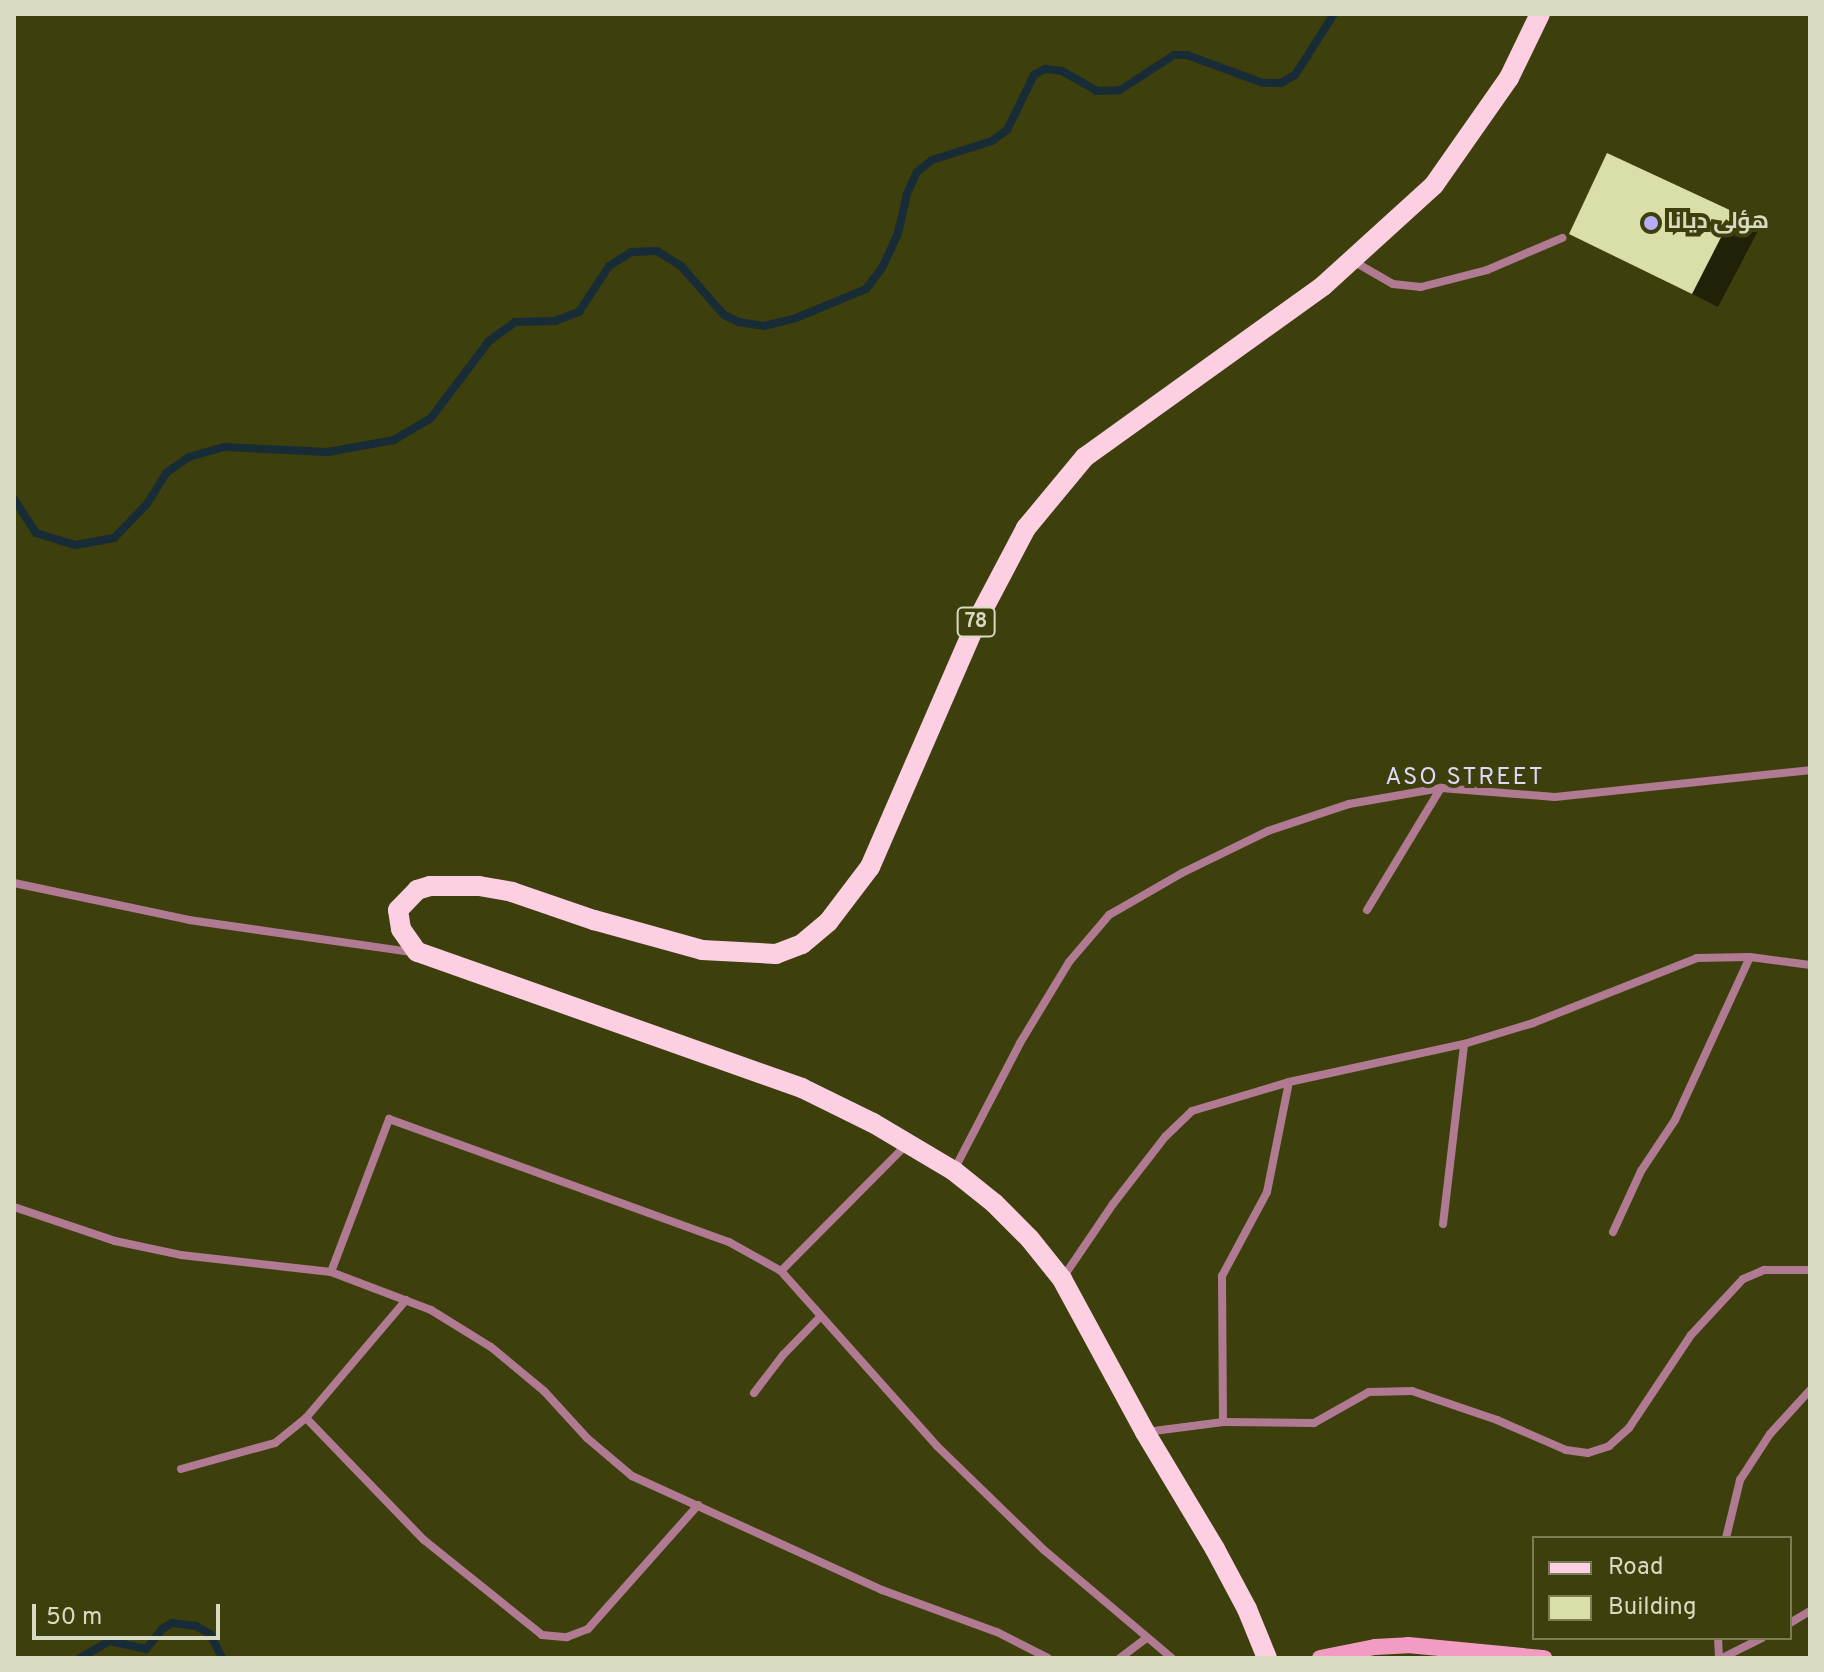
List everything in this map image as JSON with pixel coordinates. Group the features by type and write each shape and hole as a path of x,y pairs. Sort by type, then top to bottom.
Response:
{"main road":[{"name":"78","path":"417,952 401,929 398,910 417,890 451,884 512,892 702,950 776,954 802,944 829,921 870,867 977,621 1026,528 1085,457 1353,261 1434,185 1509,78 1540,14"},
{"path":"417,952 766,1073 838,1104 954,1171 994,1203 1030,1239 1062,1279 1145,1432 1215,1549 1247,1609 1267,1658"}],"street":[{"path":"1353,261 1393,284 1421,287 1487,270 1562,238"},
{"path":"954,1171 1020,1043 1061,975 1109,915 1182,873 1268,831 1349,804 1441,788 1555,797 1810,770"},
{"path":"1367,910 1441,788"},
{"path":"14,883 189,920 417,952"},
{"path":"1613,1232 1641,1171 1682,1108 1750,957"},
{"path":"1062,1279 1130,1181 1165,1137 1192,1111 1289,1082 1464,1044 1594,1002 1697,958 1750,957 1810,965"},
{"path":"1443,1224 1464,1044"},
{"path":"1223,1422 1222,1276 1267,1192 1289,1082"},
{"path":"331,1272 389,1119 714,1236 781,1271 819,1318 947,1457 1044,1550 1172,1658"},
{"path":"781,1271 907,1143"},
{"path":"14,1207 115,1241 168,1252 331,1272 431,1310 491,1347 544,1391 587,1438 632,1476 882,1590 997,1632 1048,1658"},
{"path":"1145,1432 1223,1422 1314,1423 1369,1392 1412,1391 1497,1420 1566,1450 1588,1453 1609,1446 1629,1428 1691,1335 1743,1279 1764,1270 1810,1270"},
{"path":"181,1469 275,1443 306,1418 406,1300"},
{"path":"754,1393 783,1355 819,1318"},
{"path":"1726,1536 1740,1480 1770,1434 1810,1390"},
{"path":"306,1418 424,1540 542,1635 567,1637 588,1629 698,1505"},
{"path":"1792,1622 1810,1611"},
{"path":"1120,1658 1147,1638"},
{"path":"1720,1658 1758,1640"},
{"path":"1320,1658 1375,1647 1408,1645 1544,1658"}],"building":[{"name":"هؤلى ديانا","path":"1607,153 1734,212 1692,294 1569,234"}],"waterway":[{"path":"14,499 36,533 75,545 114,538 147,504 166,473 189,457 224,447 328,452 394,440 431,418 489,341 515,322 555,321 579,312 609,266 631,252 657,251 681,266 724,315 739,322 764,326 796,318 866,289 882,268 898,233 907,194 917,172 932,160 992,141 1007,130 1034,75 1045,69 1062,71 1097,91 1120,90 1174,55 1187,55 1263,83 1281,83 1295,75 1334,14"},
{"path":"80,1658 109,1641 146,1649 162,1629 172,1623 196,1626 210,1634 222,1658"}],"place":[{"name":"هؤلى ديانا","path":"1651,223"}],"district":[{"name":"ASO STREET","path":"1465,779"}]}
